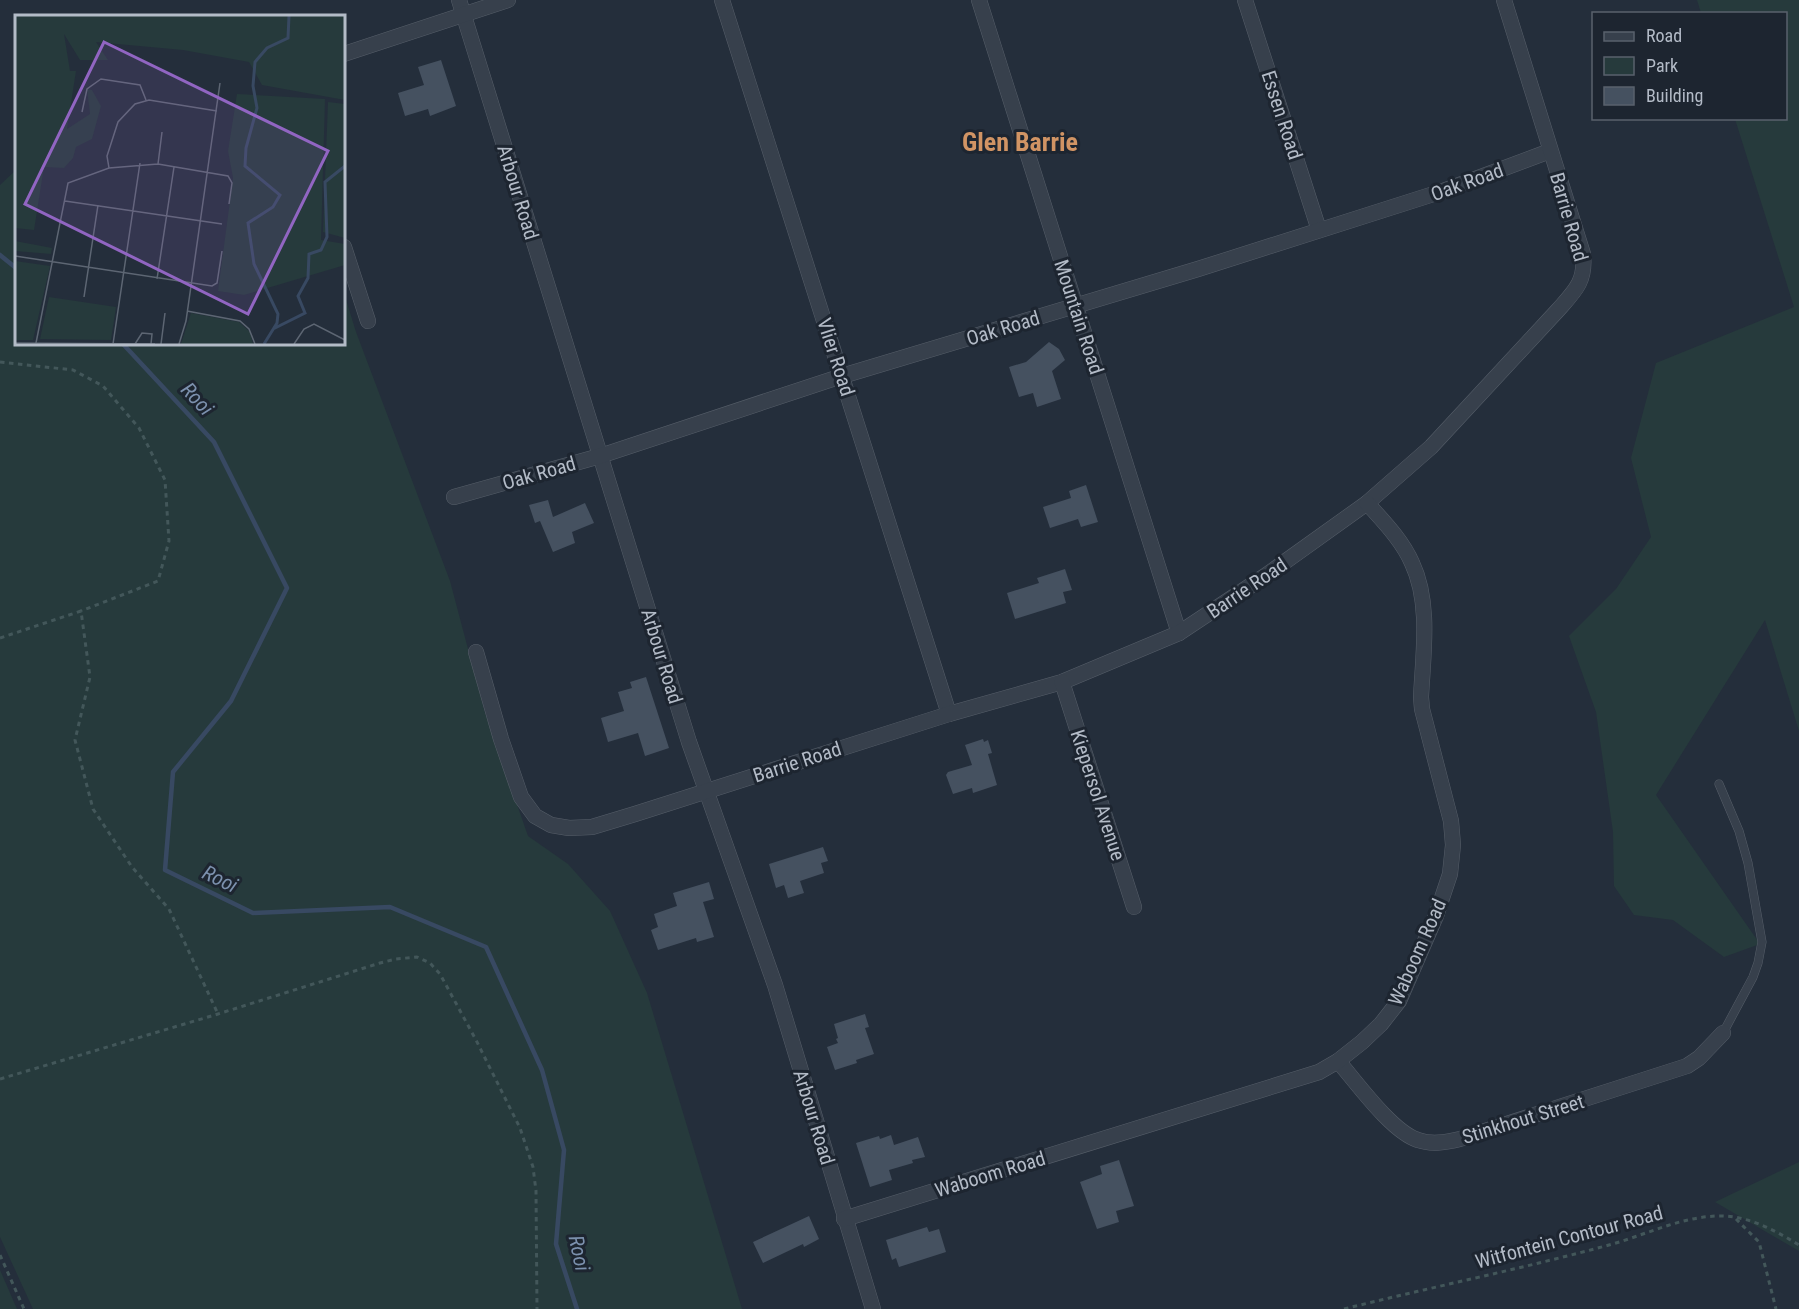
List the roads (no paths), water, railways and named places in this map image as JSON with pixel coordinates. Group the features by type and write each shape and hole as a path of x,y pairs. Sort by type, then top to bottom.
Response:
{"street":[{"path":"345,54 461,7 508,0"},
{"name":"Vlier Road","path":"722,0 949,714"},
{"name":"Mountain Road","path":"980,0 1179,633"},
{"name":"Essen Road","path":"1245,0 1318,230"},
{"name":"Barrie Road","path":"476,651 515,783 527,808 545,822 562,828 592,827 949,714 1062,682 1179,633 1265,576 1367,503 1402,474 1454,423 1575,291 1582,279 1583,254 1504,0"},
{"name":"Arbour Road","path":"461,7 689,742 775,985 873,1309"},
{"name":"Oak Road","path":"454,497 600,456 842,376 1198,269 1443,191 1550,152"},
{"path":"345,250 368,321"},
{"name":"Waboom Road","path":"844,1219 1308,1076 1338,1061 1381,1024 1399,1001 1436,916 1450,874 1451,821 1420,697 1424,611 1418,580 1407,552 1367,503"},
{"name":"Kiepersol Avenue","path":"1062,682 1134,907"},
{"name":"Stinkhout Street","path":"1338,1061 1400,1130 1417,1140 1430,1143 1446,1142 1687,1066 1699,1058 1723,1033"}],"lane":[{"path":"1719,784 1742,842 1762,942 1753,977 1723,1033"}],"waterway":[{"name":"Rooi","path":"0,255 15,267"},
{"name":"Rooi","path":"124,345 214,442 287,588 231,701 173,772 165,870 253,913 390,907 486,947 542,1070 564,1150 556,1244 577,1309"}],"district":[{"name":"Glen Barrie","path":"1020,142"}]}
